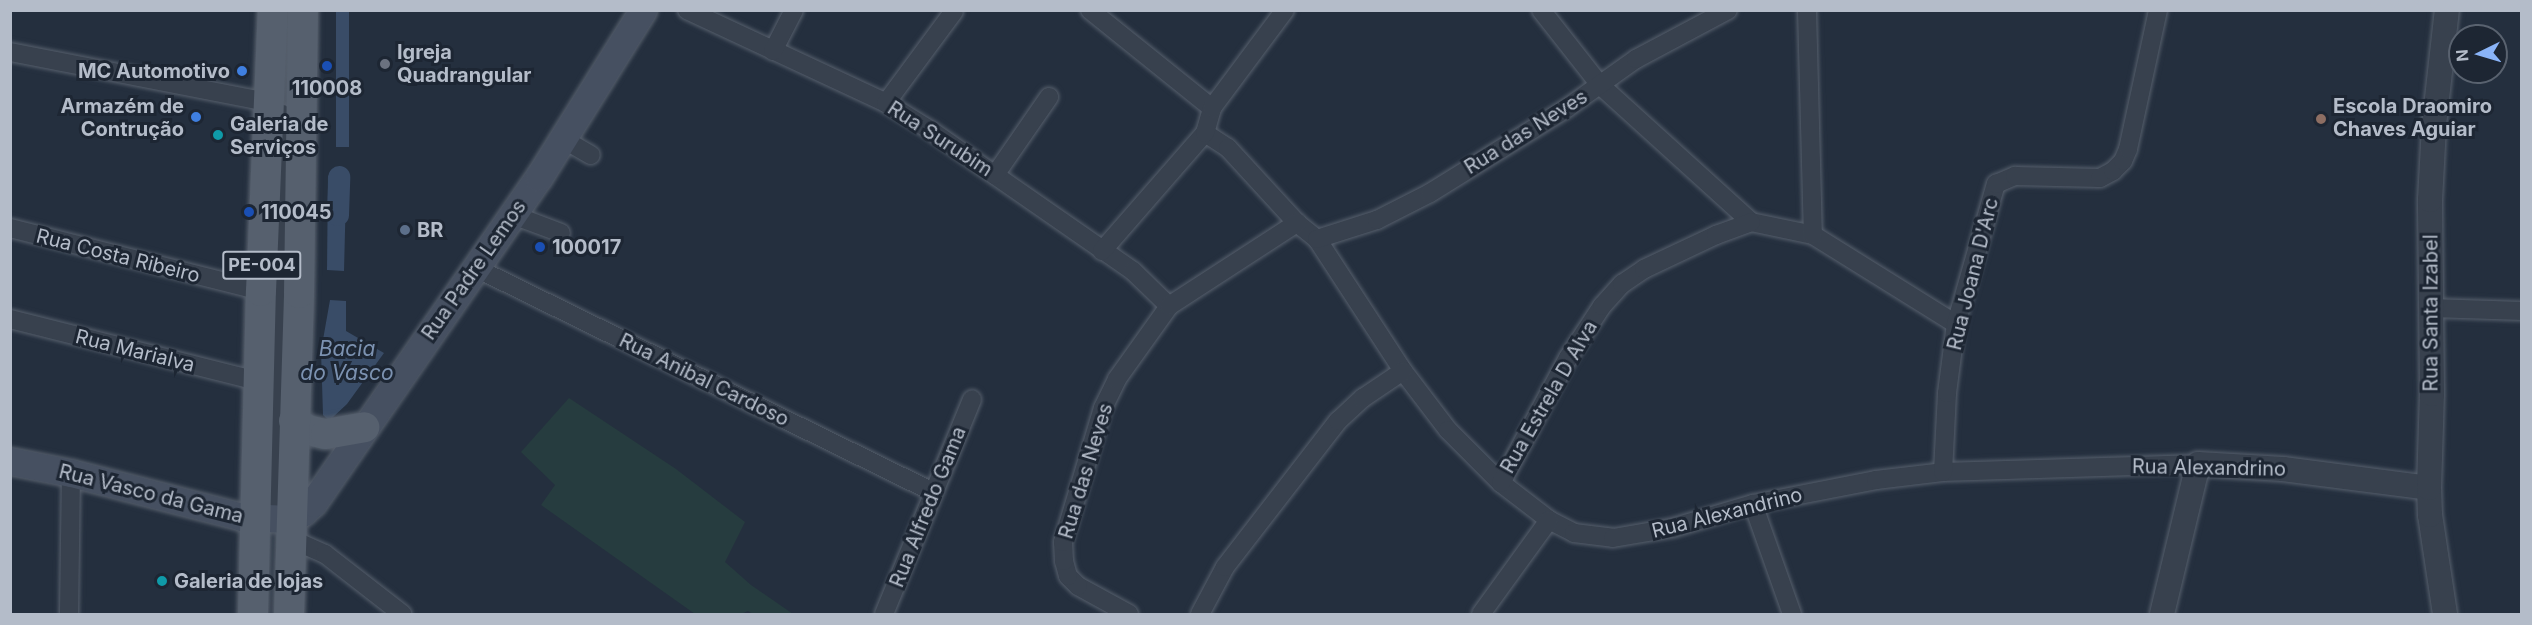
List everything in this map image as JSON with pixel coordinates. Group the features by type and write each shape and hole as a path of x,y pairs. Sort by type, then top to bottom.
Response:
{"main road":[{"name":"PE-004","path":"253,615 261,382 261,291 273,10"},
{"name":"PE-004","path":"289,615 299,293 303,10"},
{"name":"Rua Padre Lemos","path":"291,529 313,503 513,215 563,140 643,10"},
{"path":"294,422 308,430 326,434 364,427"},
{"name":"Rua Vasco da Gama","path":"10,461 70,473 291,529"}],"street":[{"path":"286,10 275,514 281,513 291,10"},
{"name":"Rua Surubim","path":"687,10 886,103 1133,271 1169,306"},
{"path":"772,51 795,10"},
{"path":"1090,10 1212,108"},
{"path":"1102,251 1205,133 1212,108 1285,10"},
{"path":"1541,10 1600,85 1751,222 1813,235 1956,324"},
{"name":"Rua das Neves","path":"1317,239 1377,220 1430,193 1600,85 1636,59 1728,10"},
{"path":"1807,10 1813,235"},
{"name":"Rua Joana D'Arc","path":"1943,472 1947,393 1956,324 1996,184 2015,176 2100,178 2113,171 2123,161 2150,56 2158,10"},
{"name":"Rua Santa Izabel","path":"2445,615 2430,515 2429,488 2432,308 2430,200 2434,125 2447,10"},
{"path":"886,103 954,11"},
{"path":"10,52 268,102"},
{"path":"995,175 1049,96"},
{"name":"Rua Alexandrino","path":"1205,133 1228,148 1297,223 1317,239 1403,371 1448,430 1501,483 1549,520 1574,533 1613,538 1672,528 1753,504 1876,480 1943,472 2198,464 2283,468 2429,488"},
{"path":"563,140 591,155"},
{"path":"513,215 561,234"},
{"name":"Rua Estrela D Alva","path":"1501,483 1568,358 1602,306 1622,284 1644,268 1716,235 1751,222"},
{"name":"Rua das Neves","path":"1129,615 1077,586 1068,576 1064,561 1063,542 1103,408 1117,379 1169,306 1297,223"},
{"name":"Rua Costa Ribeiro","path":"10,228 261,291"},
{"name":"Rua Anibal Cardoso","path":"476,268 933,492"},
{"path":"2432,308 2522,311"},
{"name":"Rua Marialva","path":"10,319 261,382"},
{"path":"1200,615 1225,567 1338,421 1363,398 1403,371"},
{"name":"Rua Alfredo Gama","path":"884,615 972,399"},
{"path":"2162,615 2198,464"},
{"path":"69,615 70,473"},
{"path":"1753,504 1792,615"},
{"path":"1481,615 1549,520"},
{"path":"291,529 402,615"}],"green space":[{"path":"569,398 676,469 745,522 725,562 751,585 793,614 753,614 748,611 741,614 695,614 541,505 555,485 521,452"}],"water":[{"path":"336,11 349,11 349,147 336,147"},
{"path":"328,175 346,191 344,271 327,270"},
{"name":"Bacia do Vasco","path":"330,300 346,301 346,331 384,353 347,404 331,419 327,419 323,415 321,351"}],"waterway":[{"path":"338,215 339,177"}],"place":[{"name":"Igreja Quadrangular","path":"385,64"},
{"name":"110008","path":"327,66"},
{"name":"MC Automotivo","path":"242,71"},
{"name":"Armazém de Contrução","path":"196,117"},
{"name":"Escola Draomiro Chaves Aguiar","path":"2321,119"},
{"name":"Galeria de Serviços","path":"218,135"},
{"name":"110045","path":"249,212"},
{"name":"BR","path":"405,230"},
{"name":"100017","path":"540,247"},
{"name":"Galeria de lojas","path":"162,581"}]}
